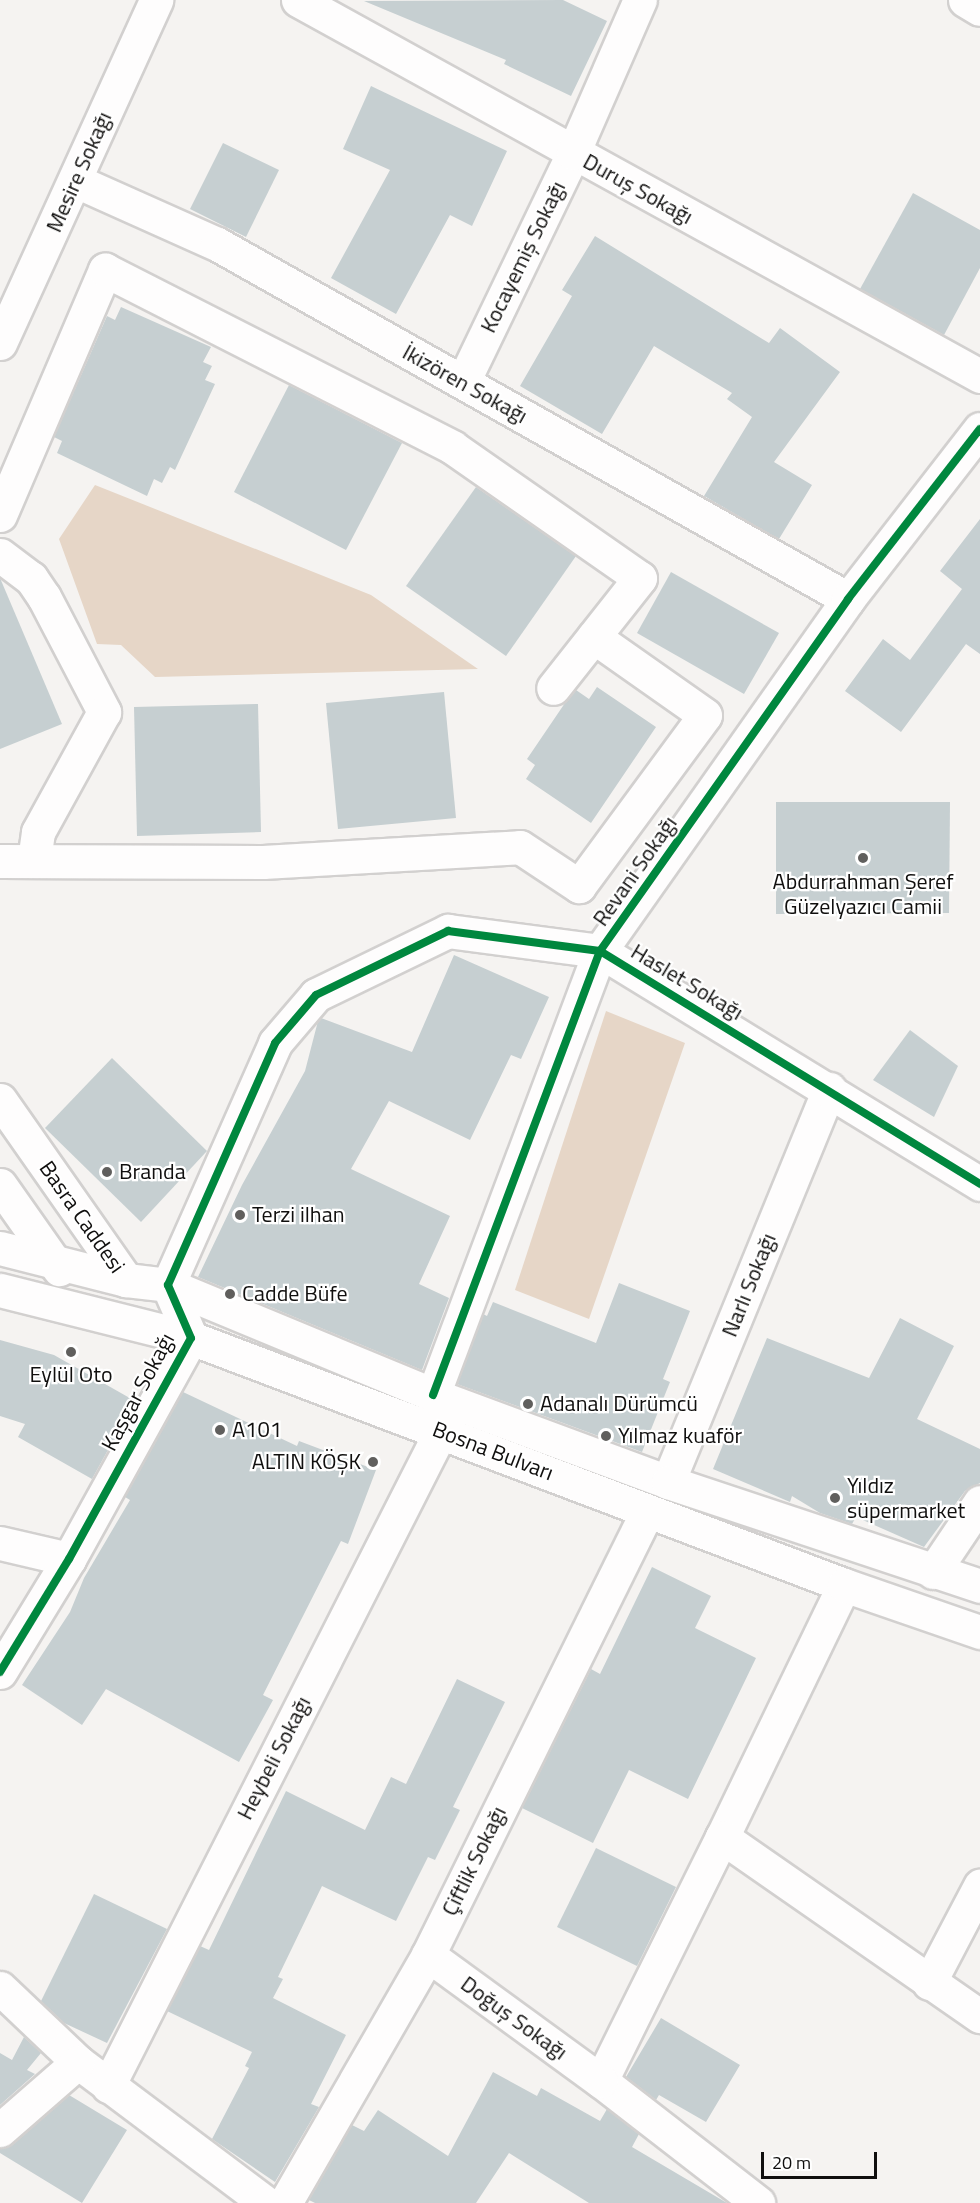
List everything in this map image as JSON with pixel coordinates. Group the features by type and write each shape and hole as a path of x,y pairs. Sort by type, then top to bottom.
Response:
{"street":[{"name":"Mesire Sokağı","path":"0,343 76,181 156,0"},
{"name":"Duruş Sokağı","path":"298,0 980,376"},
{"name":"Kocayemiş Sokağı","path":"463,382 573,153 640,0"},
{"path":"965,0 980,9"},
{"name":"İkizören Sokağı","path":"76,181 217,244 848,599"},
{"path":"0,515 105,270 452,447 640,578 553,688"},
{"name":"Revani Sokağı","path":"433,1395 600,951 848,599 980,429"},
{"path":"0,555 31,578 44,597 104,712 38,832 34,861"},
{"path":"0,861 263,862 520,847 579,885 705,715 594,637"},
{"name":"Haslet Sokağı","path":"168,1285 275,1043 316,995 447,931 600,951 829,1089 980,1184"},
{"name":"Narlı Sokağı","path":"668,1482 829,1089"},
{"name":"Basra Caddesi","path":"0,1100 126,1280 117,1300 88,1313"},
{"path":"0,1185 88,1313"},
{"name":"Bosna Bulvarı","path":"0,1248 126,1280 168,1285 433,1395 668,1482 980,1586"},
{"name":"Kaşgar Sokağı","path":"0,1672 69,1559 190,1338 168,1285"},
{"name":"Bosna Bulvarı","path":"0,1290 190,1338 844,1585 980,1632"},
{"name":"Heybeli Sokağı","path":"108,2086 441,1431"},
{"path":"933,1572 980,1502"},
{"name":"Çiftlik Sokağı","path":"285,2203 428,1955 647,1511"},
{"path":"0,1543 69,1559"},
{"path":"601,2081 844,1585"},
{"path":"722,1837 929,1983 980,2016"},
{"path":"929,1983 980,1886"},
{"name":"Doğuş Sokağı","path":"428,1955 601,2081 758,2203"},
{"path":"0,1988 78,2062 266,2203"},
{"path":"0,2130 78,2062"}],"shaded area":[{"path":"95,485 371,595 478,669 155,677 121,645 97,644 59,539"},
{"path":"606,1011 685,1043 589,1319 515,1290"}],"building":[{"path":"563,0 607,21 571,96 504,64 506,60 364,1"},
{"path":"371,86 507,151 472,226 450,215 396,314 331,278 390,170 343,149"},
{"path":"223,143 279,170 246,237 190,209"},
{"path":"913,193 980,230 980,268 944,335 860,289"},
{"path":"595,236 769,343 780,328 840,372 774,462 812,485 779,539 704,496 752,417 727,399 732,393 654,346 602,434 520,386 572,296 562,290"},
{"path":"121,307 211,347 203,362 212,366 205,380 215,384 175,470 170,467 162,483 154,479 147,496 57,453 62,441 54,437 107,316 115,320"},
{"path":"289,385 402,443 346,550 234,492"},
{"path":"476,487 576,556 506,656 406,586"},
{"path":"980,519 980,654 966,644 901,732 845,691 883,639 910,660 962,589 940,571"},
{"path":"671,572 779,633 744,694 637,633"},
{"path":"0,578 62,724 0,749"},
{"path":"597,687 656,727 591,823 526,779 535,765 527,759 567,700 576,690 589,699"},
{"path":"444,692 456,818 338,829 326,703"},
{"path":"258,704 261,832 137,836 134,707"},
{"name":"Abdurrahman Şeref Güzelyazıcı Camii","path":"776,802 950,802 949,913 776,914"},
{"path":"454,955 549,997 521,1059 511,1055 470,1140 389,1101 351,1169 450,1216 419,1284 449,1298 422,1370 198,1277 242,1185 305,1071 318,1021 321,1018 412,1052"},
{"path":"910,1030 958,1066 934,1117 873,1080"},
{"path":"112,1058 207,1151 141,1222 45,1128"},
{"path":"619,1283 690,1311 663,1379 670,1382 642,1452 457,1384 483,1314 487,1316 493,1302 596,1343"},
{"path":"900,1318 954,1346 917,1419 980,1449 980,1483 965,1491 924,1547 856,1517 852,1524 820,1513 792,1496 790,1502 713,1469 767,1338 869,1378"},
{"path":"0,1340 54,1355 135,1401 92,1479 18,1437 25,1424 0,1416"},
{"path":"183,1392 297,1446 299,1441 376,1470 348,1544 341,1541 263,1695 273,1700 239,1762 106,1689 82,1725 22,1685 70,1612 84,1578 130,1500 125,1497"},
{"path":"652,1567 711,1596 695,1628 756,1658 688,1799 629,1770 593,1843 522,1808 591,1669 600,1674"},
{"path":"457,1679 505,1702 453,1807 460,1810 435,1860 428,1857 396,1921 322,1886 278,1977 283,1979 273,1998 346,2035 311,2104 319,2107 275,2182 212,2139 249,2068 245,2066 252,2052 167,2011 200,1946 209,1950 286,1791 365,1830 391,1777 406,1784"},
{"path":"596,1848 676,1887 637,1966 557,1927"},
{"path":"94,1894 167,1929 107,2043 64,2023 41,2001"},
{"path":"661,2018 740,2065 706,2122 659,2095 656,2100 626,2077"},
{"path":"24,2037 41,2053 27,2070 35,2074 0,2105 0,2053 12,2060"},
{"path":"493,2072 537,2096 541,2088 600,2121 607,2109 639,2134 632,2147 727,2203 589,2203 509,2153 476,2203 315,2203 309,2200 352,2125 364,2131 378,2110 448,2156"},
{"path":"69,2095 127,2130 82,2203 0,2153 0,2148 12,2144"}],"cycle path":[{"path":"433,1395 600,951 848,599 980,429"},
{"path":"0,1672 69,1559 191,1338 168,1285 275,1043 316,995 448,931 600,951 980,1184"}],"place":[{"name":"Abdurrahman Şeref Güzelyazıcı Camii","path":"863,858"},
{"name":"Branda","path":"107,1172"},
{"name":"Terzi ilhan","path":"240,1215"},
{"name":"Cadde Büfe","path":"230,1294"},
{"name":"Eylül Oto","path":"71,1352"},
{"name":"Adanalı Dürümcü","path":"528,1404"},
{"name":"A101","path":"220,1430"},
{"name":"Yılmaz kuaför","path":"606,1436"},
{"name":"ALTIN KÖŞK","path":"373,1462"},
{"name":"Yıldız süpermarket","path":"835,1498"}]}
